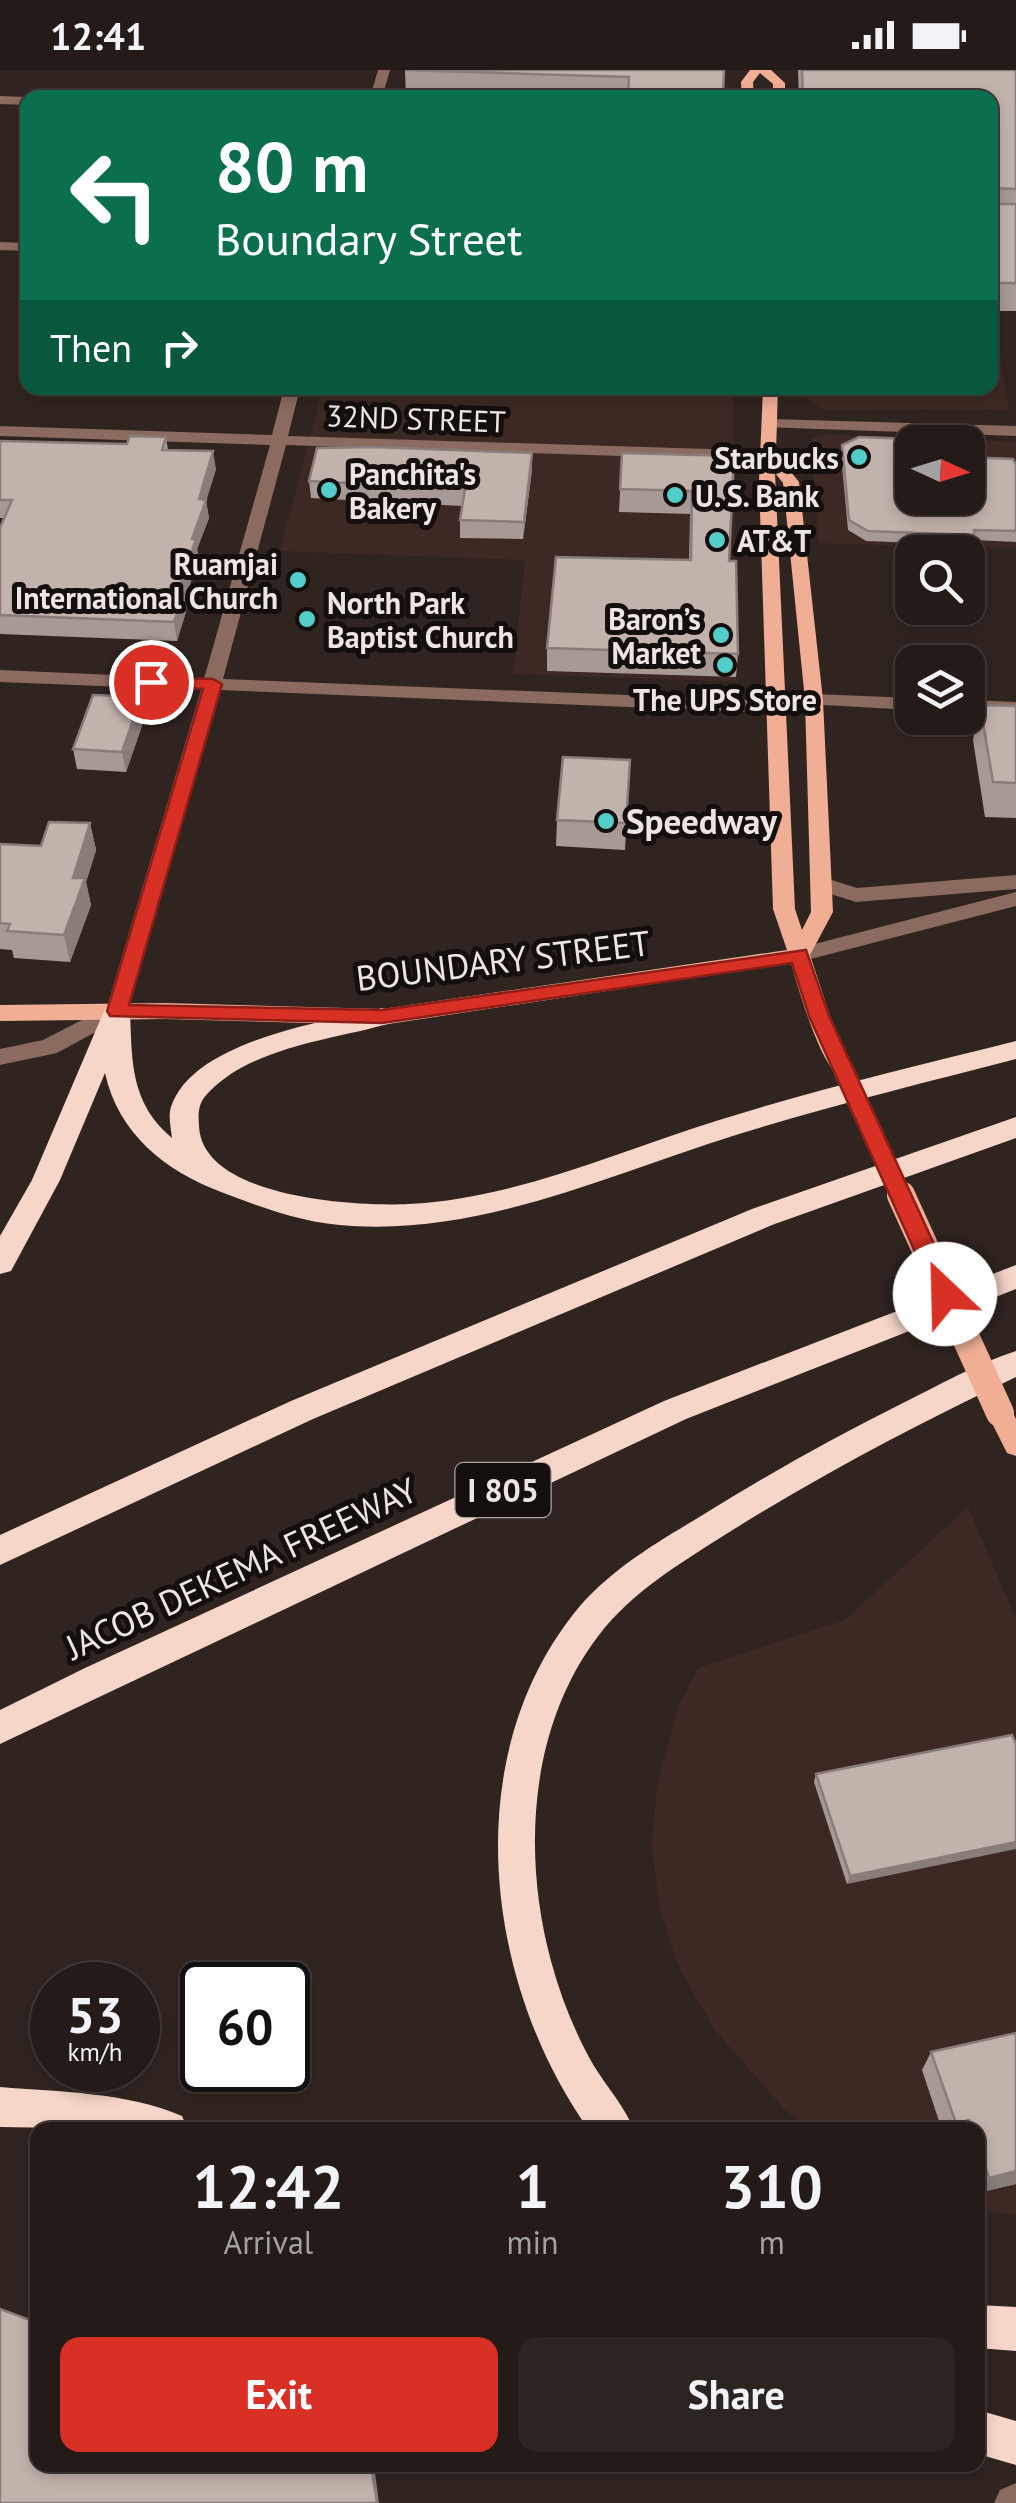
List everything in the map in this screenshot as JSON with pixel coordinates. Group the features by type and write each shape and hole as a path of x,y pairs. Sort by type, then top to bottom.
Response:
{"highway":[{"path":"117,1011 119,1078 148,1135 172,1157 258,1198 314,1214 382,1219 449,1213 730,1127 1016,1050"},
{"path":"0,1263 46,1180 117,1011"},
{"path":"212,1176 184,1133 186,1106 196,1082 232,1059 382,1016"},
{"path":"0,1551 302,1410 762,1216 1016,1126"},
{"name":"JACOB DEKEMA FREEWAY","path":"0,1728 115,1670 675,1410 1016,1277"},
{"path":"609,2122 560,2043 529,1965 514,1867 522,1776 544,1700 585,1626 650,1566 770,1489 928,1404 1016,1363"},
{"path":"0,2107 127,2122"},
{"path":"985,2328 1016,2330"},
{"path":"985,2434 1016,2443"}],"main road":[{"path":"748,90 747,82 760,70 778,84 778,90"},
{"path":"770,395 769,547 784,909 819,1016 1016,1444"},
{"path":"770,456 790,480 814,700 822,912 800,955"},
{"name":"BOUNDARY STREET","path":"117,1011 382,1016 800,955"},
{"path":"0,1013 57,1016 117,1011"}],"street":[{"path":"117,1011 213,684 290,395"},
{"path":"769,424 1016,431"},
{"name":"32ND STREET","path":"0,432 770,456"},
{"path":"0,676 777,706"},
{"path":"814,700 895,703"},
{"path":"985,707 1016,708"},
{"path":"822,884 856,896 1016,882"},
{"name":"BOUNDARY STREET","path":"800,955 1016,899"},
{"name":"BOUNDARY STREET","path":"0,1057 48,1047 117,1011"}],"shaded area":[{"path":"998,346 1009,410 823,409 809,401 809,395 998,395"},
{"path":"321,395 733,395 737,682 513,674 525,560 280,551"},
{"path":"822,434 895,437 895,515 985,515 985,441 1016,442 1016,549 985,548 985,535 895,535 895,545 819,543 810,439"},
{"path":"968,1507 1016,1619 1016,2215 985,2212 985,2122 800,2122 785,2110 714,2029 677,1963 659,1906 652,1845 657,1786 678,1707 698,1668 845,1620"}],"building":[{"path":"405,70 724,70 723,90 628,90 629,77"},
{"path":"802,70 1016,70 1016,189 998,188 998,90 803,90"},
{"path":"998,204 1016,204 1016,283 998,283"},
{"path":"130,436 166,437 162,450 213,451 199,499 206,500 192,539 196,539 180,586 186,587 174,622 0,615 0,528 12,500 0,500 0,441 127,444"},
{"path":"859,437 895,438 895,515 985,515 985,458 1013,459 1016,531 974,530 974,535 868,531 849,520 842,445"},
{"path":"317,448 532,453 524,522 460,520 465,489 309,481"},
{"path":"622,453 734,456 729,561 736,561 738,654 547,648 556,557 691,560 692,491 620,489"},
{"path":"93,695 141,697 122,752 73,749"},
{"path":"985,705 1016,706 1016,783 993,782 985,735"},
{"path":"563,757 630,760 626,823 557,820"},
{"path":"49,822 90,823 73,878 85,878 64,935 7,931 10,924 0,923 0,844 41,846"},
{"path":"1012,1735 1016,1744 1016,1842 850,1876 816,1774"},
{"path":"1016,2033 1016,2171 989,2178 985,2166 985,2122 956,2122 931,2052"},
{"path":"0,2309 30,2320 30,2472 372,2472 377,2503 0,2503"}],"place":[{"name":"Starbucks","path":"859,457"},
{"name":"Panchita's Bakery","path":"329,490"},
{"name":"U. S. Bank","path":"675,495"},
{"name":"AT&T","path":"717,540"},
{"name":"Ruamjai International Church","path":"298,580"},
{"name":"North Park Baptist Church","path":"307,619"},
{"name":"Baron’s Market","path":"721,635"},
{"name":"The UPS Store","path":"725,665"},
{"name":"Speedway","path":"606,821"}],"route":[{"path":"151,682 213,684 117,1011 382,1016 800,955 819,1016 945,1294"}]}
